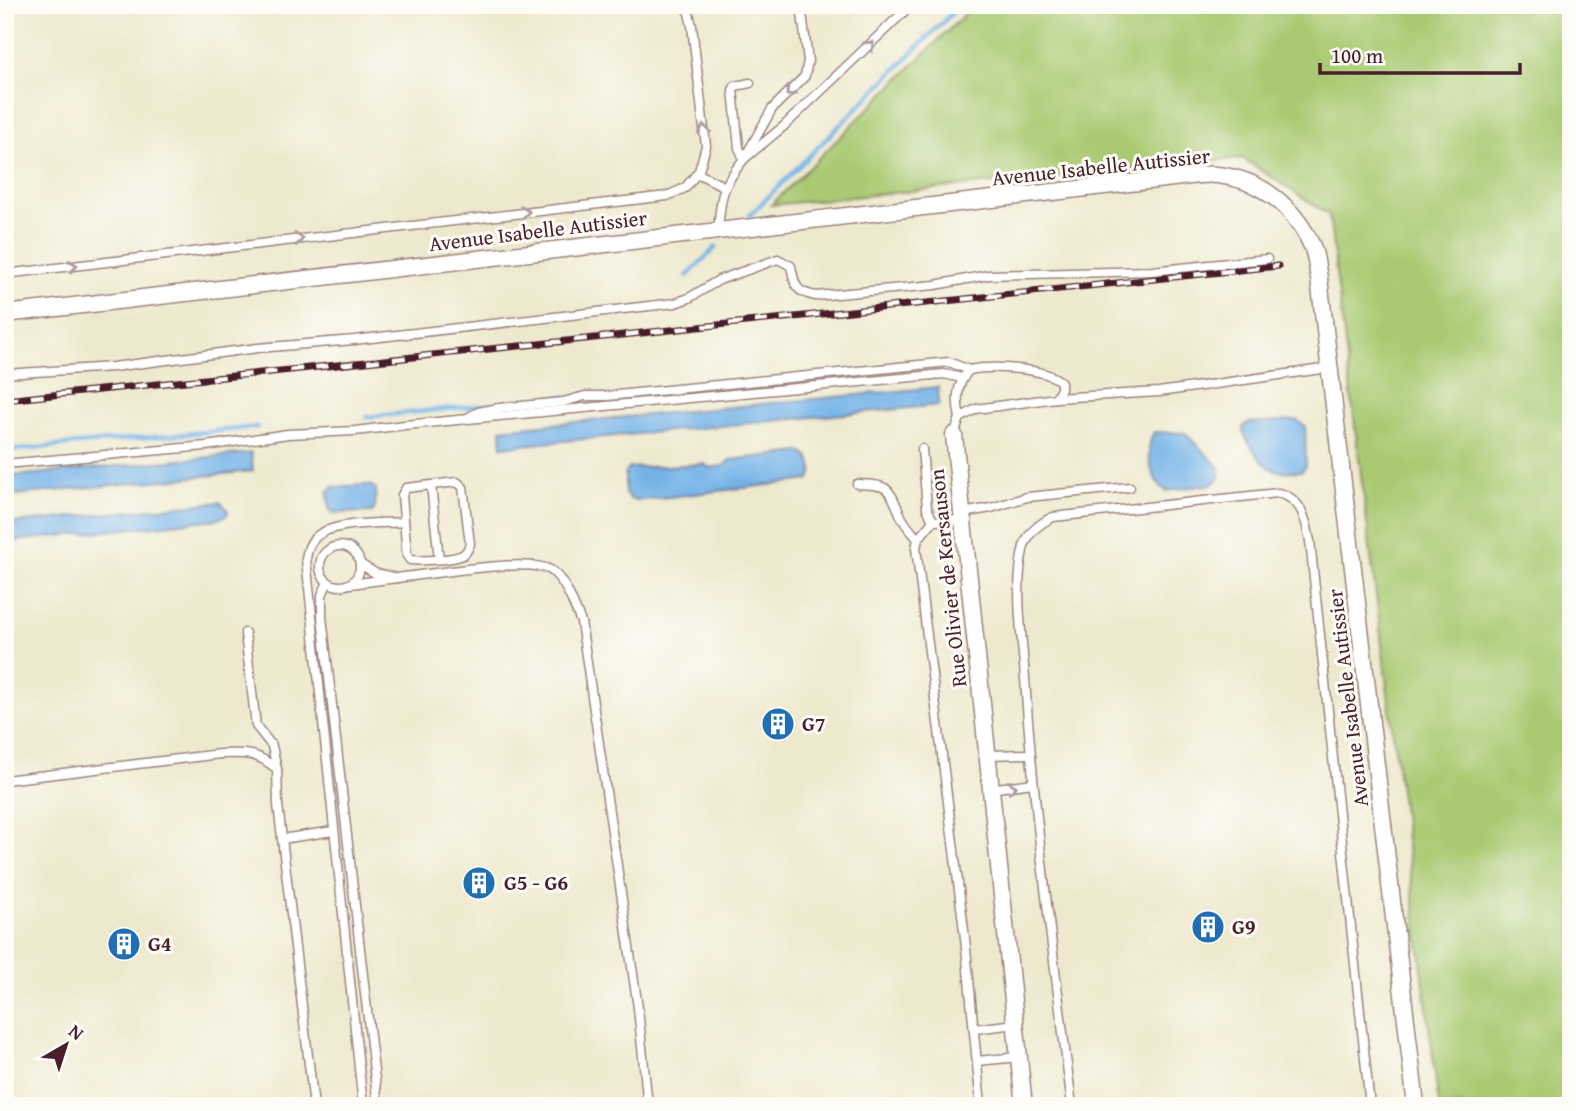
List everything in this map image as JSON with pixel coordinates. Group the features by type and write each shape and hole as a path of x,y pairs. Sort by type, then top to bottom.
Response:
{"street":[{"name":"Avenue Isabelle Autissier","path":"5,314 1173,178 1214,174 1255,183 1276,198 1294,216 1312,247 1319,278 1416,1106"},
{"name":"Rue Olivier de Kersauson","path":"954,435 1024,1106"}],"lane":[{"path":"5,274 667,196 685,188 697,173 706,146 692,26 687,5"},
{"path":"718,232 721,195 725,187 772,109 805,76 807,61 801,5"},
{"path":"744,159 784,125 911,5"},
{"path":"744,159 740,148 733,90 735,86 750,83"},
{"path":"697,173 725,187"},
{"path":"5,374 113,367 258,348 354,340 675,303 719,280 778,258 791,266 798,290 816,296 935,285 988,275 1152,271 1267,259"},
{"path":"461,421 478,412 563,402 585,396 619,395 950,362 969,370 981,368 1046,373 1060,382 1061,389 1056,398"},
{"path":"969,370 958,386 957,404 960,418 976,409 1056,398 1158,392 1329,368"},
{"path":"5,464 206,446 288,434 355,431 944,374 962,379"},
{"name":"Rue Olivier de Kersauson","path":"954,435 960,418"},
{"path":"922,449 927,508 933,521"},
{"path":"457,482 464,487 470,544 462,556 410,560 407,555 402,495 406,488 431,485 457,482"},
{"path":"857,484 878,485 887,489 893,495 903,520 918,539"},
{"path":"431,485 439,559"},
{"path":"981,1106 963,925 916,548 918,539 933,521 962,517 1027,497 1130,487"},
{"path":"1072,1106 1030,754 1020,604 1025,544 1040,523 1053,517 1278,493 1294,499 1300,507 1310,541 1370,1106"},
{"path":"363,1106 306,559 313,539 325,530 404,522"},
{"path":"350,584 358,576 360,565 356,554 347,547 336,546 326,552 320,562 321,573 328,582 339,586 506,565 540,565 553,571 569,594 581,622 638,1008 649,1106"},
{"path":"360,565 375,573 397,578"},
{"path":"328,582 322,596 323,617 378,1106"},
{"path":"245,633 256,726 272,746 277,769 282,839 314,1106"},
{"path":"5,780 220,754 250,753 265,759 277,769"},
{"path":"986,755 1030,754"},
{"path":"990,789 1015,788 1034,783"},
{"path":"282,839 333,831"},
{"path":"974,1029 1016,1024"},
{"path":"977,1061 1019,1057"}],"green space":[{"path":"974,5 1571,5 1571,1106 1439,1106 1329,215 1242,158 771,205"}],"water":[{"path":"938,387 939,405 502,447 501,429"},
{"path":"1297,420 1305,426 1306,466 1301,471 1272,469 1254,451 1243,428 1247,423"},
{"path":"1154,432 1185,433 1220,468 1219,478 1212,484 1166,491 1156,480 1150,464 1149,447"},
{"path":"800,452 812,464 809,480 644,500 632,500 625,494 625,473 629,468 705,464 709,468 723,466 730,460"},
{"path":"251,453 253,471 5,496 5,477"},
{"path":"370,485 376,489 375,508 372,512 333,513 329,508 328,492 333,487"},
{"path":"220,502 228,510 227,515 218,519 5,542 5,524"}],"waterway":[{"path":"750,215 960,5"},
{"path":"687,276 716,247"},
{"path":"367,417 565,397"},
{"path":"5,451 257,427"}],"railway":[{"path":"5,400 1278,266"}],"place":[{"name":"G7","path":"778,724"},
{"name":"G5 - G6","path":"479,883"},
{"name":"G9","path":"1208,927"},
{"name":"G4","path":"124,944"}]}
